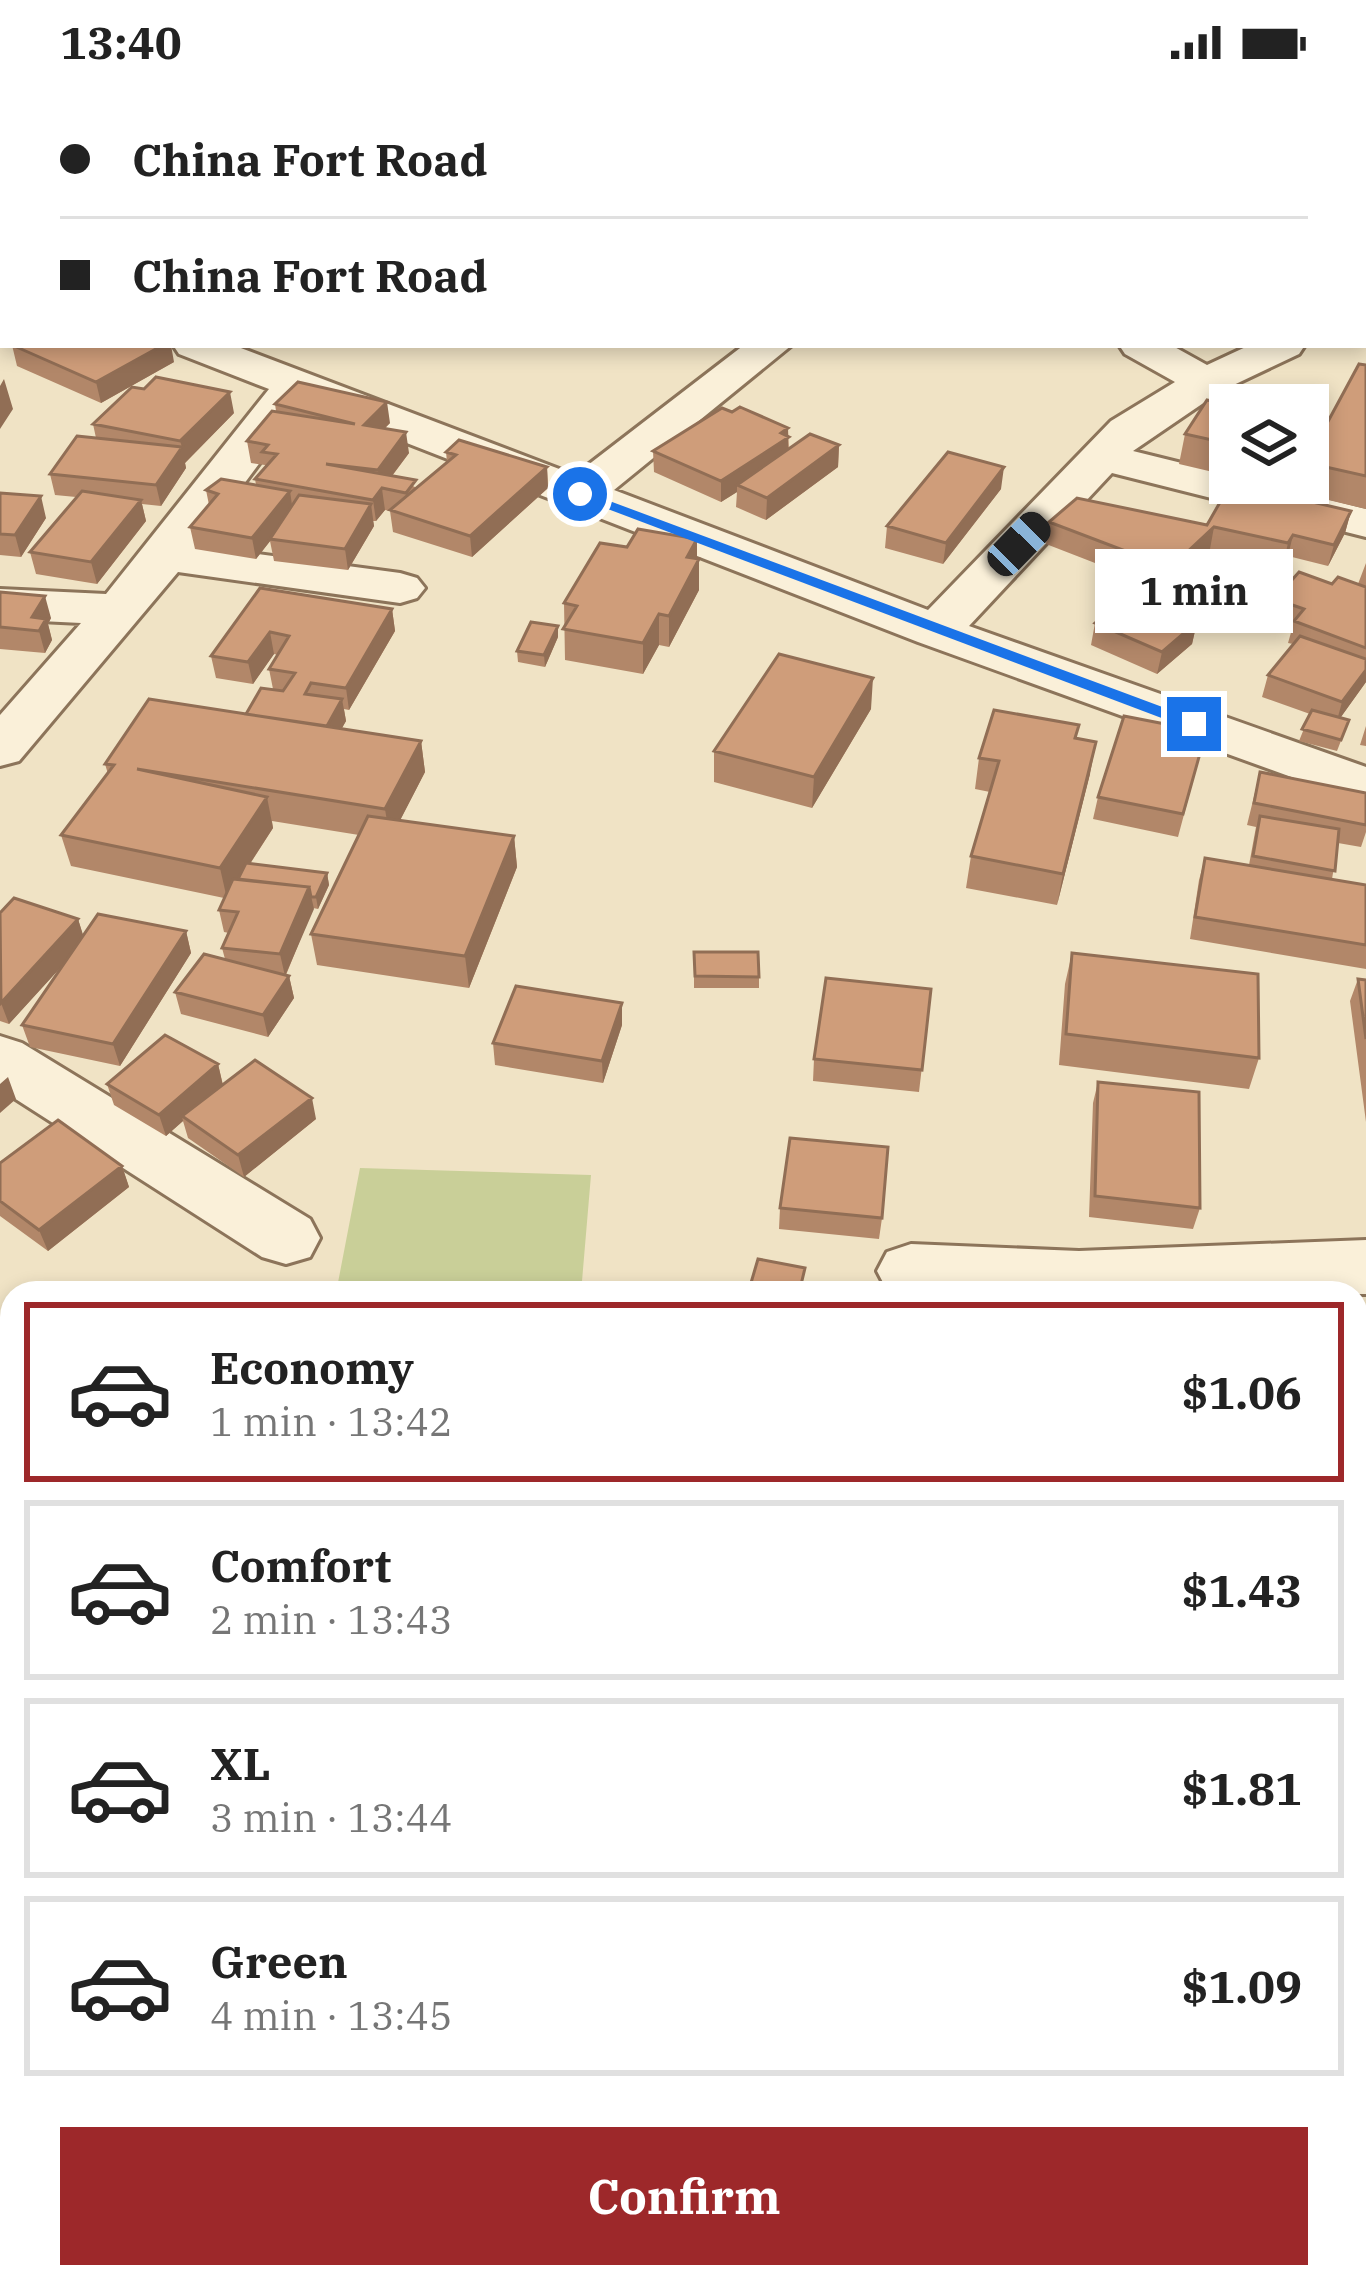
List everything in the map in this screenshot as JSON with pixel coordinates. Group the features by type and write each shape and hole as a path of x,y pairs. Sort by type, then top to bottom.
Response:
{"street":[{"path":"202,348 936,631 1366,786"},
{"path":"580,494 767,348"},
{"path":"1145,348 1207,382"},
{"path":"936,631 1127,431 1207,382 1278,348"},
{"path":"0,749 166,556 295,385"},
{"path":"1102,457 1366,523"},
{"path":"166,556 400,588"},
{"path":"0,604 121,610"},
{"path":"0,1059 286,1238"},
{"path":"1154,1281 1366,1267"},
{"path":"911,1271 1022,1281"}],"green space":[{"path":"360,1168 591,1175 582,1281 338,1281"}],"building":[{"path":"19,348 158,348 96,382"},
{"path":"1359,364 1366,365 1366,476 1329,468 1329,420"},
{"path":"156,377 230,392 180,441 93,424 132,387 144,389"},
{"path":"298,382 387,402 364,425 406,432 378,470 326,464 416,480 406,493 382,488 373,500 255,479 277,454 262,452 268,445 247,441 272,411 355,424 275,404"},
{"path":"1207,400 1209,400 1209,439 1185,434"},
{"path":"740,407 788,428 781,433 789,437 721,481 653,451 722,408 732,412"},
{"path":"810,434 839,445 767,498 737,485"},
{"path":"77,436 182,447 156,485 50,474"},
{"path":"459,440 547,467 470,536 390,510 456,455 446,452"},
{"path":"948,452 1004,467 946,543 887,526"},
{"path":"221,479 290,491 252,538 190,527 218,494 206,490"},
{"path":"82,491 141,500 91,562 30,552"},
{"path":"0,493 41,496 15,535 0,534"},
{"path":"299,495 371,504 345,549 270,539"},
{"path":"1077,498 1207,525 1219,504 1321,504 1351,511 1334,545 1293,535 1288,543 1214,527 1170,568 1049,522"},
{"path":"638,529 697,539 687,557 699,559 669,616 659,614 643,643 563,629 577,606 564,603 600,543 627,547"},
{"path":"1156,571 1200,590 1174,612 1197,622 1162,652 1095,623"},
{"path":"1299,572 1332,584 1338,577 1366,587 1366,648 1294,621 1304,609 1275,599"},
{"path":"260,588 392,609 346,688 311,683 305,694 342,699 327,726 246,714 261,688 283,691 295,673 269,669 289,636 270,632 248,662 211,656"},
{"path":"0,592 45,596 32,617 46,619 39,631 0,627"},
{"path":"531,622 558,626 544,655 517,651"},
{"path":"1300,636 1366,659 1366,670 1342,702 1268,675"},
{"path":"779,654 873,678 814,777 714,751"},
{"path":"149,699 421,741 385,809 137,769 267,797 220,868 61,835 114,765 105,764"},
{"path":"994,710 1079,725 1075,738 1096,742 1063,874 971,856 999,761 979,758"},
{"path":"1312,710 1349,720 1341,740 1302,729"},
{"path":"1124,716 1206,732 1183,814 1098,797"},
{"path":"1260,772 1366,793 1366,825 1254,803"},
{"path":"368,816 514,836 465,956 311,934"},
{"path":"1260,816 1339,829 1335,871 1253,856"},
{"path":"1205,858 1366,885 1366,945 1195,917"},
{"path":"246,863 327,873 316,897 311,897 309,887 238,879"},
{"path":"233,879 309,887 280,954 222,948 238,912 219,910"},
{"path":"14,898 78,919 1,1003 0,913"},
{"path":"98,914 186,931 113,1044 22,1025"},
{"path":"694,952 758,952 759,977 695,976"},
{"path":"1072,953 1258,974 1259,1058 1066,1034"},
{"path":"204,954 289,976 263,1015 175,992"},
{"path":"826,978 931,989 922,1070 814,1059"},
{"path":"1358,979 1366,980 1366,1039"},
{"path":"516,986 622,1003 602,1061 493,1043"},
{"path":"165,1035 218,1064 159,1115 107,1084"},
{"path":"255,1060 312,1098 238,1155 182,1116"},
{"path":"1098,1082 1199,1092 1200,1208 1095,1196"},
{"path":"58,1120 122,1166 39,1230 0,1201 0,1163"},
{"path":"790,1138 888,1147 882,1218 780,1208"},
{"path":"758,1259 805,1268 802,1281 752,1281"}],"route":[{"path":"580,494 1194,724"}]}
